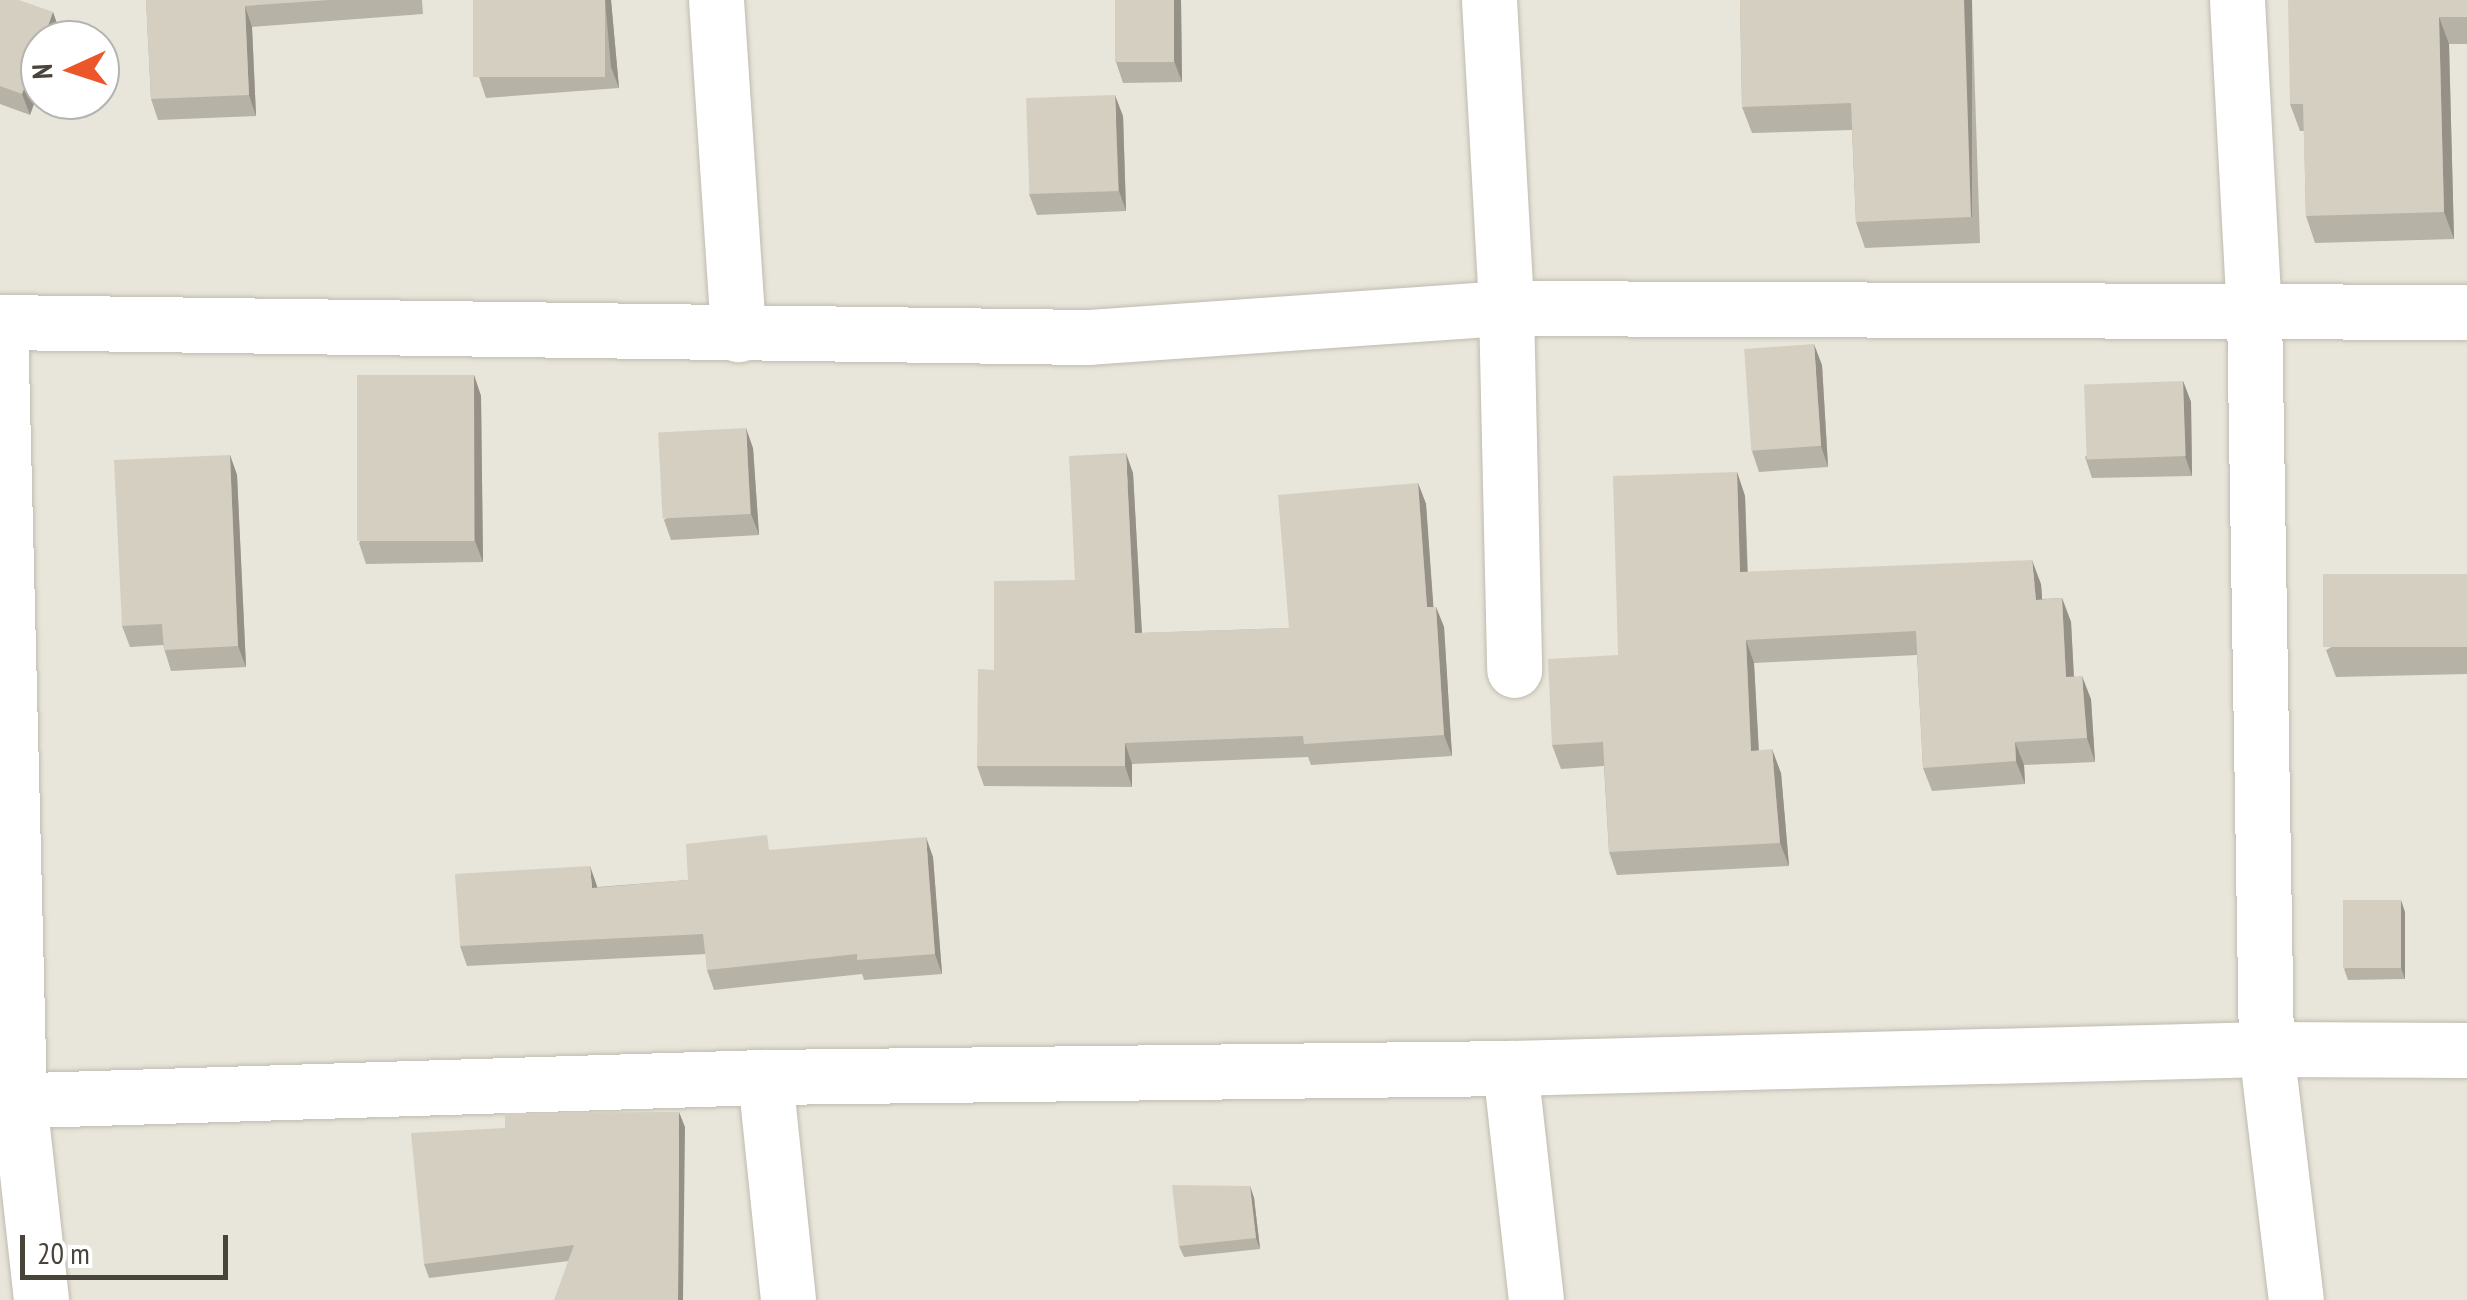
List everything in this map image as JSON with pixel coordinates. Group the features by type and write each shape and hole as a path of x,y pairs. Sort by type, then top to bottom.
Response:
{"street":[{"path":"716,0 738,334"},
{"path":"1489,0 1506,308 1514,670"},
{"path":"2237,0 2254,309 2266,1050 2296,1300"},
{"path":"41,1300 10,1100 0,322 1089,337 1506,308 2467,312"},
{"path":"10,1100 765,1077 1510,1068 2266,1050 2467,1050"},
{"path":"1510,1068 1536,1300"},
{"path":"765,1077 788,1300"}],"shaded area":[{"path":"0,0 2467,0 2467,1300 0,1300"}],"building":[{"path":"0,0 19,0 53,12 50,20 20,20 20,93 0,86"},
{"path":"146,0 329,0 245,6 249,95 151,99"},
{"path":"473,0 605,0 605,77 473,77"},
{"path":"1115,0 1174,0 1174,62 1115,62"},
{"path":"1740,0 1964,0 1971,217 1856,222 1851,103 1742,107"},
{"path":"2288,0 2467,0 2467,17 2439,17 2444,212 2306,216 2303,104 2290,104"},
{"path":"1115,95 1118,191 1029,194 1026,98"},
{"path":"1814,344 1821,446 1751,451 1744,349"},
{"path":"357,375 474,375 474,541 357,541"},
{"path":"2183,381 2186,456 2087,459 2084,384"},
{"path":"746,428 751,514 663,518 658,433"},
{"path":"1126,453 1135,633 1289,628 1278,495 1418,483 1427,607 1436,607 1444,735 1304,744 1303,736 1125,743 1125,766 977,766 978,669 994,670 994,581 1075,580 1069,456"},
{"path":"230,455 238,646 164,650 162,624 122,626 114,460"},
{"path":"1737,472 1740,572 2032,560 2036,600 2062,598 2066,677 2082,676 2087,738 2015,742 2016,761 1923,768 1916,631 1746,640 1751,751 1772,749 1780,843 1609,852 1603,742 1552,745 1548,659 1618,655 1613,476"},
{"path":"2323,574 2467,574 2467,647 2323,647"},
{"path":"767,835 769,850 926,837 935,954 857,960 857,954 707,970 703,934 460,946 455,874 590,866 592,888 688,880 686,844"},
{"path":"2343,900 2401,900 2401,968 2343,968"},
{"path":"679,1112 678,1300 554,1300 574,1245 424,1264 411,1133 505,1128 505,1113"},
{"path":"1172,1185 1250,1186 1256,1238 1179,1246"}]}
